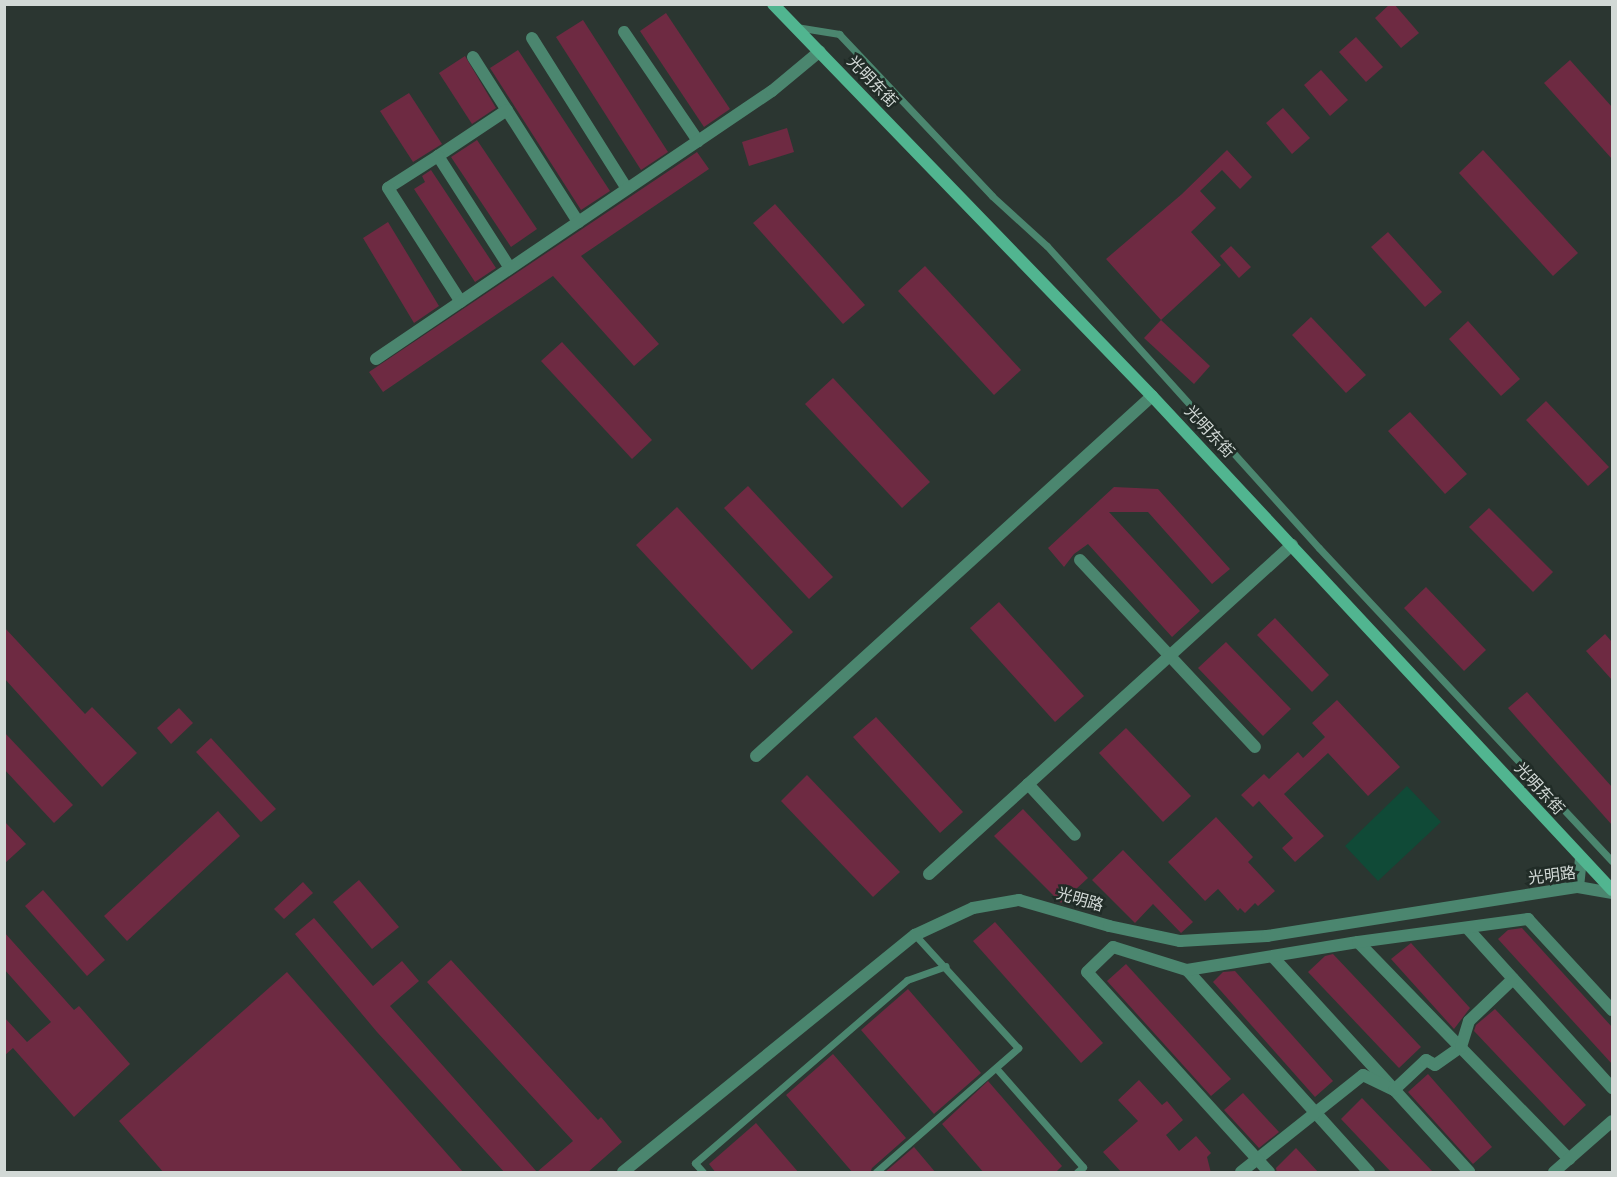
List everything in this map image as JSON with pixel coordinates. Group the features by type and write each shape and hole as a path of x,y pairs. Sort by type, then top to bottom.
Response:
{"main road":[{"name":"光明东街","path":"773,4 1152,396 1612,891"}],"street":[{"path":"624,32 698,141"},
{"path":"532,38 627,189"},
{"path":"376,359 772,92 820,51"},
{"path":"473,57 578,222"},
{"path":"460,302 388,188 507,110"},
{"path":"438,156 510,268"},
{"path":"756,756 1152,396"},
{"path":"929,874 1292,545"},
{"path":"1080,560 1255,747"},
{"path":"1028,784 1075,835"},
{"path":"1578,887 1581,860"},
{"name":"光明路","path":"623,1173 915,935 973,908 1019,900 1109,926 1180,941 1267,936 1578,887 1612,891"},
{"path":"1269,1173 1087,972 1113,947 1187,970 1358,942 1468,929 1528,919 1612,1010"},
{"path":"1468,929 1612,1088"},
{"path":"1358,942 1569,1160"},
{"path":"1273,957 1469,1173"},
{"path":"1187,970 1369,1173"},
{"path":"1394,1090 1426,1060 1435,1065 1461,1047 1469,1021 1513,979"},
{"path":"1241,1173 1363,1075 1394,1090"},
{"path":"1554,1173 1612,1122"}],"lane":[{"path":"796,27 839,34 992,196 1047,246 1320,548 1612,861"},
{"path":"876,1173 1018,1048 946,966 915,935"},
{"path":"703,1173 695,1163 907,980 946,966"},
{"path":"996,1068 1083,1167 1077,1173"}],"green space":[{"path":"1407,786 1441,822 1378,881 1345,846"}],"building":[{"path":"1390,4 1394,4 1419,33 1401,48 1375,18"},
{"path":"666,13 730,109 704,127 640,31"},
{"path":"583,20 668,152 641,170 556,37"},
{"path":"1356,37 1383,67 1366,82 1339,52"},
{"path":"518,50 610,191 581,210 490,68"},
{"path":"465,56 496,108 472,124 439,73"},
{"path":"1570,60 1612,107 1612,159 1544,83"},
{"path":"1321,70 1348,100 1330,116 1304,85"},
{"path":"409,93 442,144 413,162 380,111"},
{"path":"1283,108 1310,138 1292,154 1266,123"},
{"path":"787,128 794,152 749,166 742,142"},
{"path":"477,140 537,229 511,247 451,157"},
{"path":"1227,150 1252,177 1240,189 1222,170 1200,191 1216,208 1191,232 1221,265 1161,320 1106,259 1182,194"},
{"path":"1483,150 1578,253 1553,276 1459,173"},
{"path":"697,152 709,169 581,256 659,344 634,366 553,276 383,392 369,372"},
{"path":"431,170 496,268 475,282 414,189 425,182 422,176"},
{"path":"775,204 865,305 843,324 753,223"},
{"path":"388,222 439,306 414,323 363,238"},
{"path":"1388,232 1442,292 1425,307 1371,247"},
{"path":"1231,246 1251,267 1239,278 1220,256"},
{"path":"925,266 1021,370 994,395 898,291"},
{"path":"1311,317 1366,375 1346,393 1292,335"},
{"path":"1161,320 1210,366 1194,384 1144,338"},
{"path":"1468,321 1520,379 1501,396 1449,339"},
{"path":"562,342 652,440 632,459 541,361"},
{"path":"833,378 930,482 902,508 805,404"},
{"path":"1546,401 1609,467 1588,486 1526,420"},
{"path":"1410,412 1467,474 1445,494 1388,431"},
{"path":"748,486 833,577 809,599 724,508"},
{"path":"1114,487 1158,489 1230,569 1212,584 1148,512 1109,512 1200,611 1172,637 1088,544 1074,554 1064,567 1048,548"},
{"path":"677,507 793,632 752,670 636,545"},
{"path":"1489,508 1553,572 1533,592 1469,527"},
{"path":"1426,587 1486,650 1464,671 1404,608"},
{"path":"999,602 1084,696 1055,722 970,628"},
{"path":"1275,618 1329,675 1312,692 1257,635"},
{"path":"4,627 85,714 92,707 137,753 102,787 4,678"},
{"path":"1605,634 1612,642 1612,680 1586,651"},
{"path":"1226,642 1291,709 1263,736 1198,668"},
{"path":"1527,692 1612,787 1612,825 1508,708"},
{"path":"1337,700 1400,767 1368,796 1328,753 1284,794 1324,836 1295,862 1282,848 1293,838 1259,801 1253,807 1241,795 1264,774 1269,779 1298,752 1303,758 1325,737 1312,723"},
{"path":"179,708 193,723 171,744 157,728"},
{"path":"876,717 963,812 940,833 853,737"},
{"path":"1126,728 1191,796 1163,822 1099,753"},
{"path":"4,732 73,805 54,823 4,769"},
{"path":"211,738 276,809 261,822 196,752"},
{"path":"807,775 900,872 873,897 781,801"},
{"path":"1023,809 1088,878 1061,903 994,836"},
{"path":"218,811 240,836 127,941 104,916"},
{"path":"1216,817 1253,857 1248,862 1275,891 1258,906 1255,903 1245,913 1240,908 1238,911 1218,889 1205,901 1168,862"},
{"path":"4,821 26,844 4,864"},
{"path":"1123,850 1193,922 1181,933 1153,904 1135,923 1092,880"},
{"path":"359,880 399,927 372,949 333,902"},
{"path":"303,882 313,893 284,919 274,909"},
{"path":"43,890 105,960 87,976 25,906"},
{"path":"314,918 373,986 402,961 419,981 390,1006 537,1172 573,1141 427,982 451,960 598,1120 601,1117 622,1142 587,1173 505,1173 377,1032 295,934"},
{"path":"995,922 1103,1043 1081,1063 973,941"},
{"path":"1522,928 1612,1027 1612,1064 1498,939 1508,930"},
{"path":"4,932 74,1010 79,1006 130,1064 74,1117 13,1048 4,1056 4,1017 27,1042 51,1022 4,969"},
{"path":"1411,943 1470,1008 1454,1029 1391,959"},
{"path":"1333,954 1421,1047 1399,1068 1308,972 1325,956"},
{"path":"1126,964 1231,1079 1211,1096 1107,981"},
{"path":"1235,971 1333,1081 1315,1097 1213,982 1223,972"},
{"path":"287,972 464,1173 164,1173 119,1121"},
{"path":"908,989 981,1073 934,1114 861,1030"},
{"path":"1495,1009 1586,1105 1564,1126 1474,1031 1476,1025"},
{"path":"833,1054 906,1138 872,1168 870,1173 853,1173 786,1095"},
{"path":"1428,1074 1492,1147 1473,1164 1408,1092"},
{"path":"1139,1080 1162,1105 1167,1101 1183,1120 1166,1135 1179,1151 1196,1136 1211,1153 1207,1157 1211,1173 1122,1173 1103,1152 1138,1121 1118,1100"},
{"path":"988,1081 1062,1166 1055,1173 984,1173 942,1124"},
{"path":"1243,1093 1279,1132 1259,1148 1224,1110"},
{"path":"1362,1098 1434,1173 1392,1173 1341,1119"},
{"path":"756,1123 799,1173 716,1173 709,1164"},
{"path":"914,1147 936,1173 884,1173"},
{"path":"1296,1148 1319,1173 1277,1173 1276,1168"}]}
